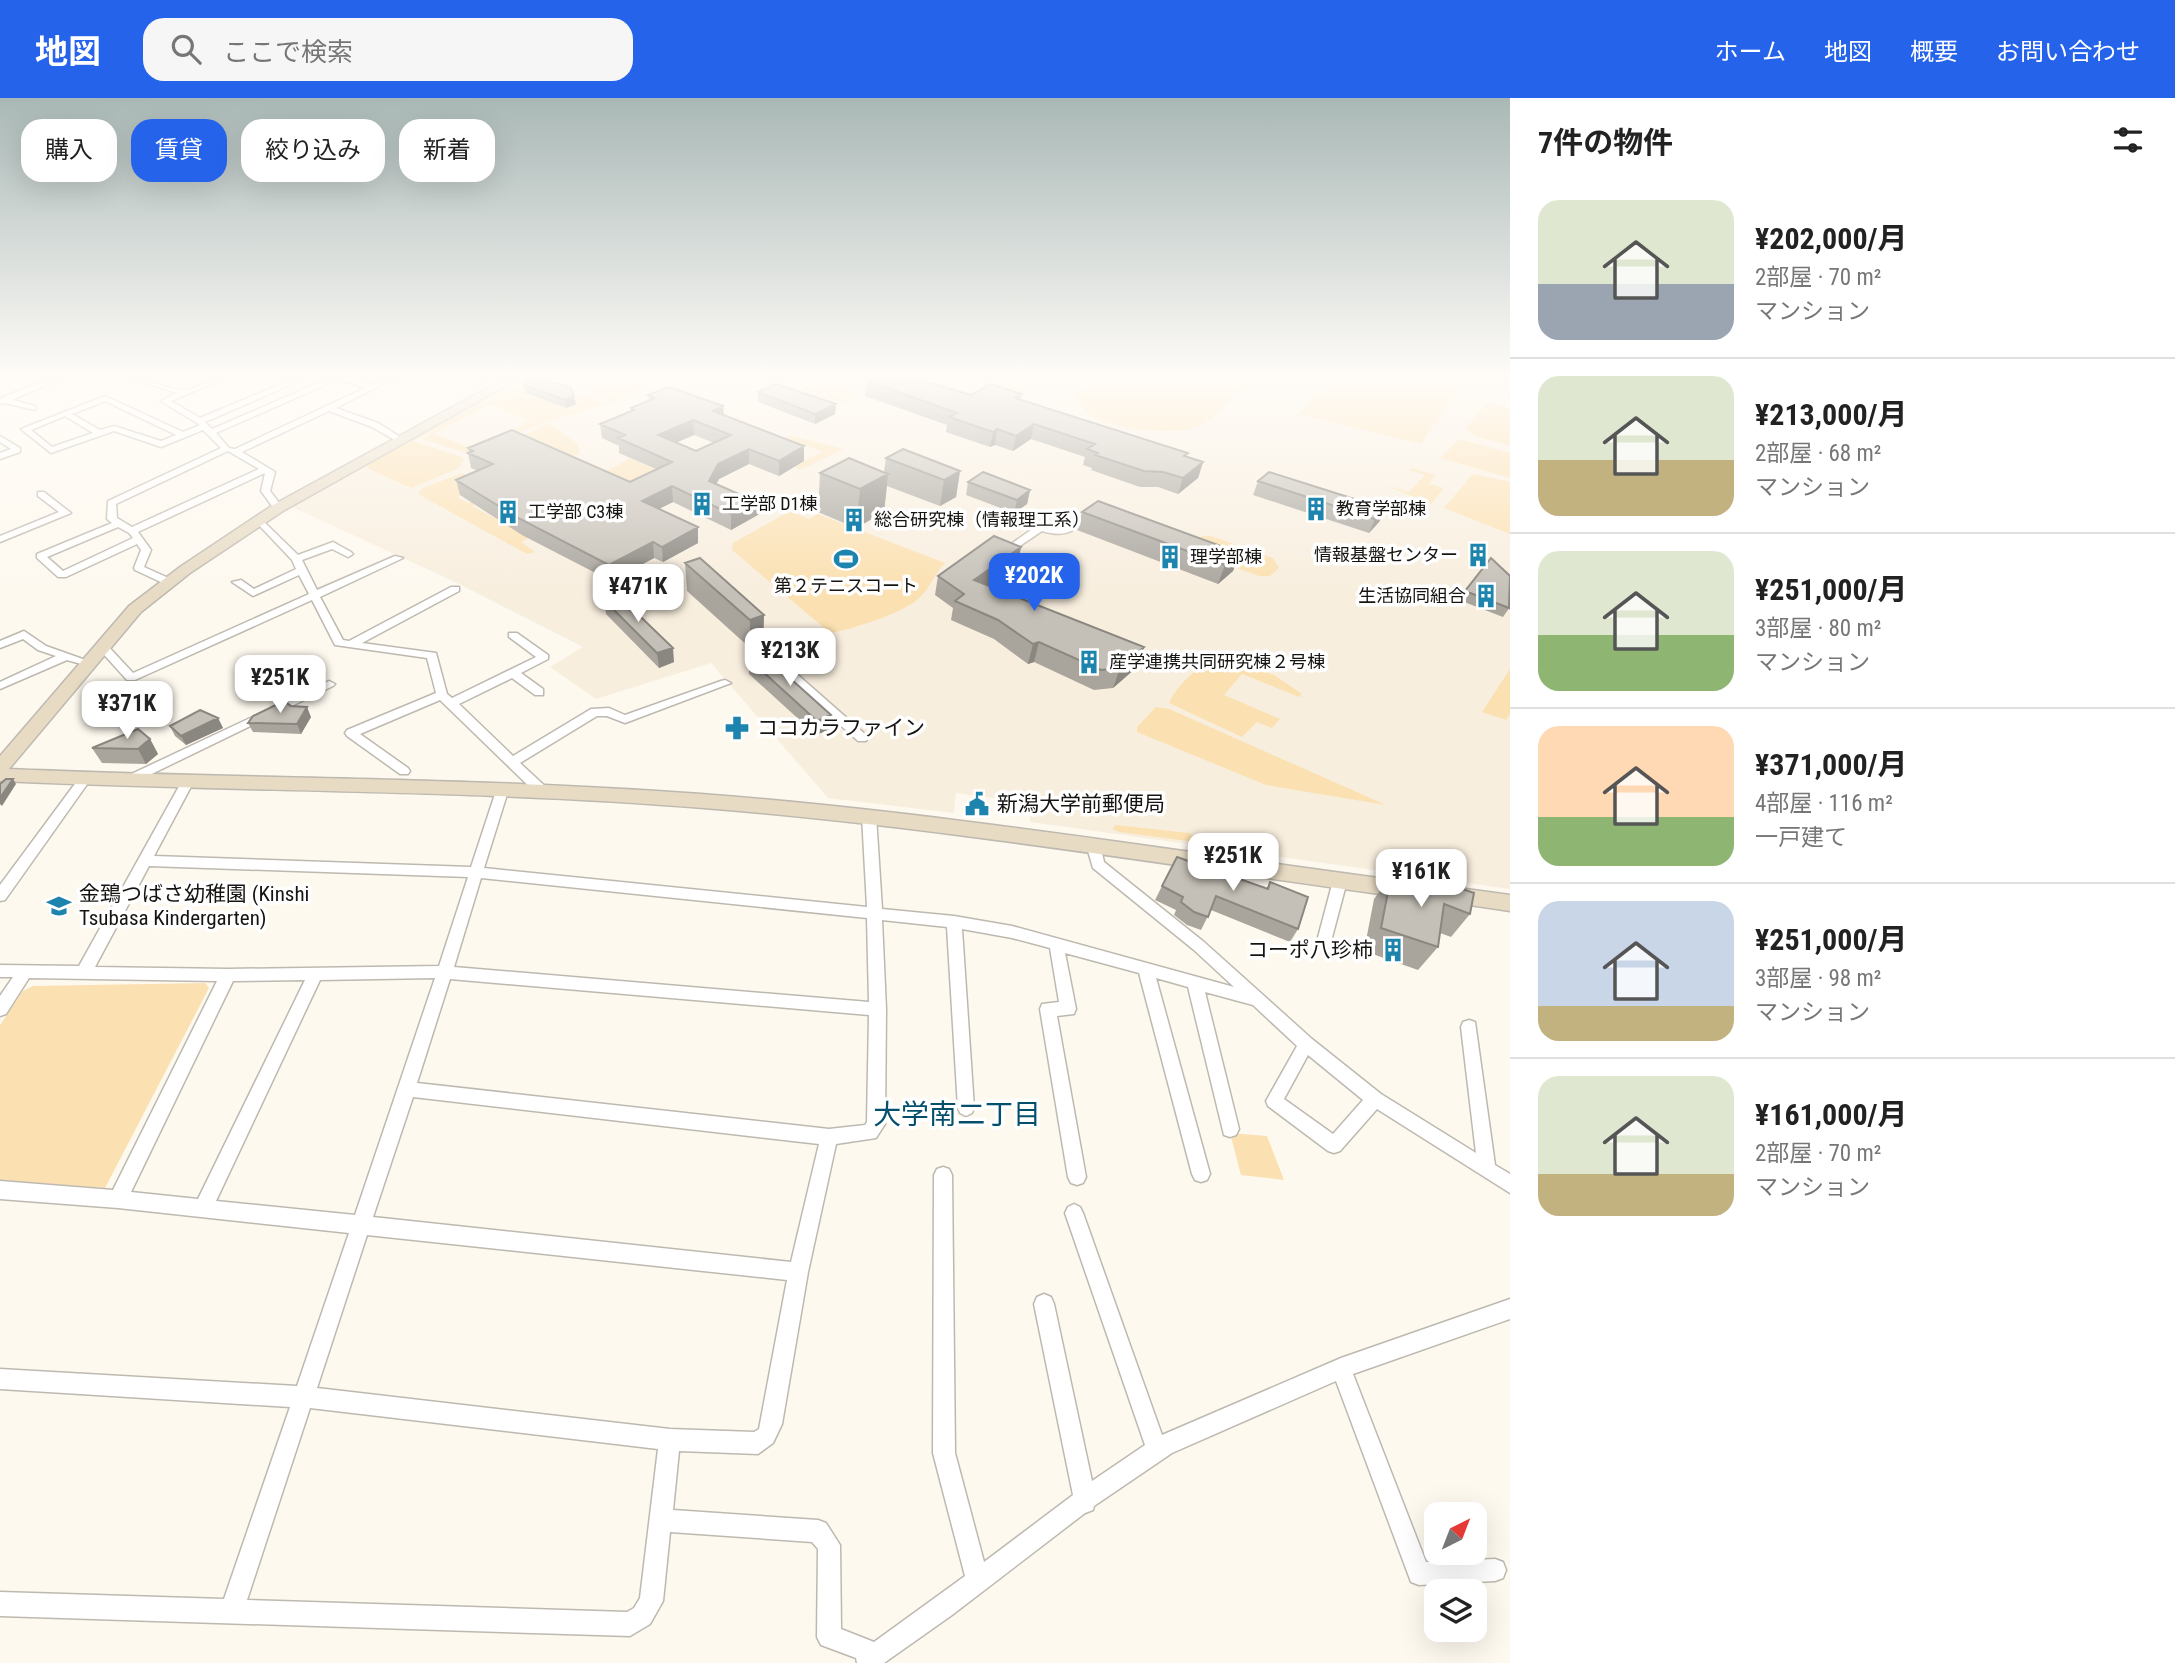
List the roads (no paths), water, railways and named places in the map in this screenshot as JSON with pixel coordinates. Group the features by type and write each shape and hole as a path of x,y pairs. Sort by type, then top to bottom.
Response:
{"street":[{"path":"0,456 18,450 15,448"},
{"path":"169,582 139,568 146,550 135,536 112,519 111,503 236,448"},
{"path":"0,768 135,609 169,582 278,508 386,448"},
{"path":"231,450 271,472 265,491 278,508"},
{"path":"118,523 40,556 62,575 266,469"},
{"path":"0,539 66,513 41,494"},
{"path":"260,520 296,559 339,643 432,655 446,700 541,790"},
{"path":"1000,555 1041,527 1056,533 1066,532 1075,525"},
{"path":"296,559 333,545 348,554"},
{"path":"102,646 131,678 398,558"},
{"path":"237,582 253,593 303,570"},
{"path":"351,644 454,589"},
{"path":"0,645 24,634 41,648 88,663"},
{"path":"404,771 351,733 446,700 513,673 544,657 513,635"},
{"path":"0,687 65,656"},
{"path":"770,656 862,738"},
{"path":"513,673 539,692"},
{"path":"511,763 595,712 609,712 625,719 725,683"},
{"path":"129,780 329,684"},
{"path":"0,775 84,780 503,788 869,816 1093,844 1510,904"},
{"path":"0,896 84,780"},
{"path":"83,975 188,781"},
{"path":"232,1609 407,1089 503,788"},
{"path":"407,1089 829,1137 859,1136 870,1132 876,1124 878,1009 877,914 869,816"},
{"path":"1093,844 1098,864 1199,946 1306,1044 1375,1099 1510,1184"},
{"path":"145,861 476,872 954,922 1012,932 1057,947 1254,999"},
{"path":"1323,945 1340,881"},
{"path":"954,922 966,1108"},
{"path":"1057,947 1068,1009 1048,1009 1077,1177"},
{"path":"1146,970 1201,1174"},
{"path":"0,971 83,975 443,972 878,1009"},
{"path":"0,1009 24,973"},
{"path":"118,1199 228,975"},
{"path":"203,1209 315,975"},
{"path":"1195,984 1230,1129"},
{"path":"1469,1027 1487,1168"},
{"path":"1306,1044 1273,1101 1334,1145 1375,1099"},
{"path":"0,1379 303,1397 670,1440 758,1443 766,1436 771,1424 798,1272 829,1137"},
{"path":"943,1175 944,1453 978,1581"},
{"path":"0,1190 118,1199 798,1272"},
{"path":"1074,1213 1157,1450"},
{"path":"1044,1304 1084,1502"},
{"path":"660,1520 818,1531 825,1536 829,1545 829,1637 864,1649 870,1660 930,1620 978,1581 1157,1450 1341,1368 1440,1331 1510,1309"},
{"path":"1341,1368 1419,1574 1495,1570"},
{"path":"0,1604 232,1609 630,1624 642,1616 651,1601 670,1440"}],"place":[{"name":"工学部 D1棟","path":"702,504"},
{"name":"教育学部棟","path":"1316,509"},
{"name":"工学部 C3棟","path":"508,512"},
{"name":"総合研究棟（情報理工系）","path":"854,520"},
{"name":"情報基盤センター","path":"1478,555"},
{"name":"理学部棟","path":"1170,557"},
{"name":"第２テニスコート","path":"846,559"},
{"name":"生活協同組合","path":"1486,596"},
{"name":"産学連携共同研究棟２号棟","path":"1089,662"},
{"name":"ココカラファイン","path":"737,728"},
{"name":"新潟大学前郵便局","path":"977,804"},
{"name":"金鵄つばさ幼稚園 (Kinshi Tsubasa Kindergarten)","path":"59,906"},
{"name":"コーポ八珍柿","path":"1393,950"}],"district":[{"name":"大学南二丁目","path":"957,1114"}]}
